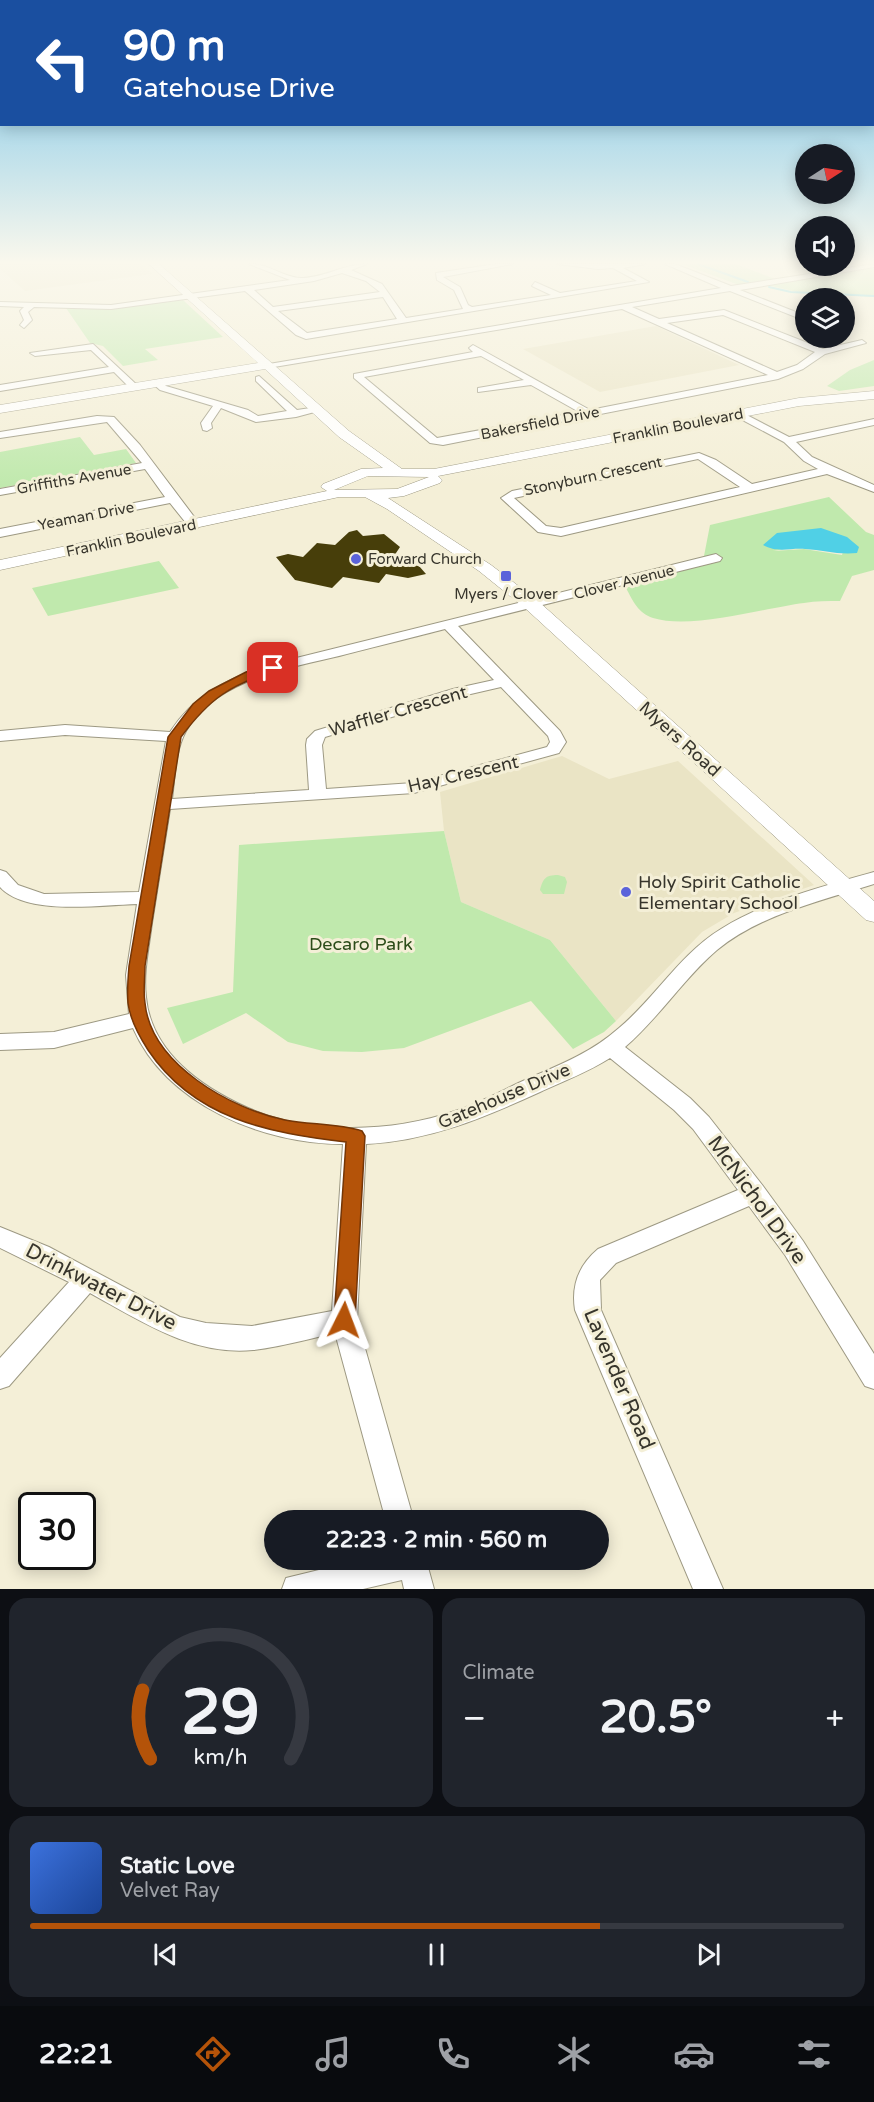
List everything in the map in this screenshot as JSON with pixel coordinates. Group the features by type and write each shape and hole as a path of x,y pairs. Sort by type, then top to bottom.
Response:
{"main road":[{"path":"238,338 344,434 399,472"},
{"path":"0,409 268,365"},
{"name":"Franklin Boulevard","path":"262,510 356,476 381,470 434,473 799,402 874,393"},
{"path":"344,434 367,463 356,476 352,486 367,494"},
{"name":"Franklin Boulevard","path":"0,565 343,492 389,495 511,459"},
{"name":"Myers Road","path":"399,472 412,479 403,500 407,507 476,557 484,568"},
{"name":"Myers Road","path":"367,494 392,506 484,568 532,605 874,914"}],"street":[{"path":"268,365 432,338"},
{"path":"456,338 588,413"},
{"path":"694,338 778,376"},
{"path":"788,338 822,352"},
{"path":"855,340 874,348"},
{"name":"Bakersfield Drive","path":"482,353 357,375 435,441 453,441 778,376 800,367 822,352 862,343"},
{"path":"35,353 90,346 96,348 134,387"},
{"path":"0,388 116,369"},
{"path":"259,379 296,414"},
{"path":"481,390 532,382"},
{"path":"157,383 164,388 244,412 256,419 317,410"},
{"path":"207,428 206,423 218,405"},
{"path":"739,414 788,440 808,459 874,489"},
{"path":"0,435 97,418 110,419 194,525"},
{"path":"788,440 874,422"},
{"name":"Stonyburn Crescent","path":"750,488 729,476 710,459 699,456 536,489 507,498 542,529 561,532 828,470"},
{"name":"Griffiths Avenue","path":"0,492 148,465"},
{"name":"Yeaman Drive","path":"0,533 172,499"},
{"name":"Clover Avenue","path":"532,605 716,558"},
{"name":"Gatehouse Drive","path":"532,605 250,675 213,694 197,707 175,737 147,898 136,978 139,1019 166,1064 196,1089 223,1106 285,1128 355,1136 411,1130 454,1120 574,1067 611,1047 649,1014 700,956 717,941 754,920 874,878"},
{"name":"Hay Crescent","path":"164,804 423,786 553,750 558,742 555,734 448,624"},
{"name":"Waffler Crescent","path":"318,795 314,745 315,739 320,734 458,692 503,682"},
{"path":"0,736 65,730 175,737"},
{"path":"0,876 12,889 43,900 63,902 147,898"},
{"path":"0,1042 54,1040 139,1019"},
{"name":"McNichol Drive","path":"611,1047 692,1113 794,1248 874,1377"},
{"path":"355,1136 344,1320 397,1510"},
{"name":"Lavender Road","path":"708,1589 588,1310 584,1293 587,1277 595,1265 607,1256 754,1193"},
{"name":"Drinkwater Drive","path":"0,1236 40,1254 175,1327 206,1335 252,1338 344,1320"},
{"path":"0,1377 86,1280"},
{"path":"297,1589 414,1571"}],"shaded area":[{"path":"586,338 682,338 739,365 600,392 523,349"},
{"name":"Holy Spirit Catholic Elementary School","path":"562,756 609,779 678,761 814,885 734,913 702,932 616,1021 550,940 461,902 444,831 440,792"}],"green space":[{"path":"87,338 216,338 145,349 158,360 123,366 103,346 90,343"},
{"path":"874,360 874,386 839,391 827,386 850,370"},
{"path":"80,437 94,455 126,449 136,463 0,488 0,452"},
{"path":"829,497 866,532 874,535 874,570 852,576 840,601 808,602 707,620 669,621 653,618 643,613 636,606 626,588 695,562 704,556 710,525","holes":["847,537 842,555 804,549 773,551"]},
{"path":"159,561 179,588 48,616 32,588"},
{"name":"Decaro Park","path":"444,831 461,902 550,940 616,1021 604,1032 573,1049 531,1001 404,1048 362,1052 323,1051 288,1042 246,1013 183,1044 167,1008 233,992 239,845"},
{"path":"558,875 565,877 567,882 564,894 543,894 540,890 544,880 547,877"}],"water":[{"path":"821,528 847,537 859,547 857,553 805,549 778,550 763,545 777,533"}],"building":[{"name":"Forward Church","path":"357,530 363,536 384,534 400,547 390,562 419,566 426,574 408,578 386,574 379,583 343,577 332,588 295,580 276,557 288,554 303,557 317,543 335,545 349,532"}],"place":[{"name":"Forward Church","path":"356,559"},
{"name":"Myers / Clover","path":"506,576"},
{"name":"Holy Spirit Catholic Elementary School","path":"626,892"}],"route":[{"path":"273,668 250,675 213,694 197,707 177,732 171,749 164,804 147,898 137,966 136,1004 145,1032 166,1064 179,1077 216,1102 246,1116 285,1128 355,1136 344,1320"}]}
